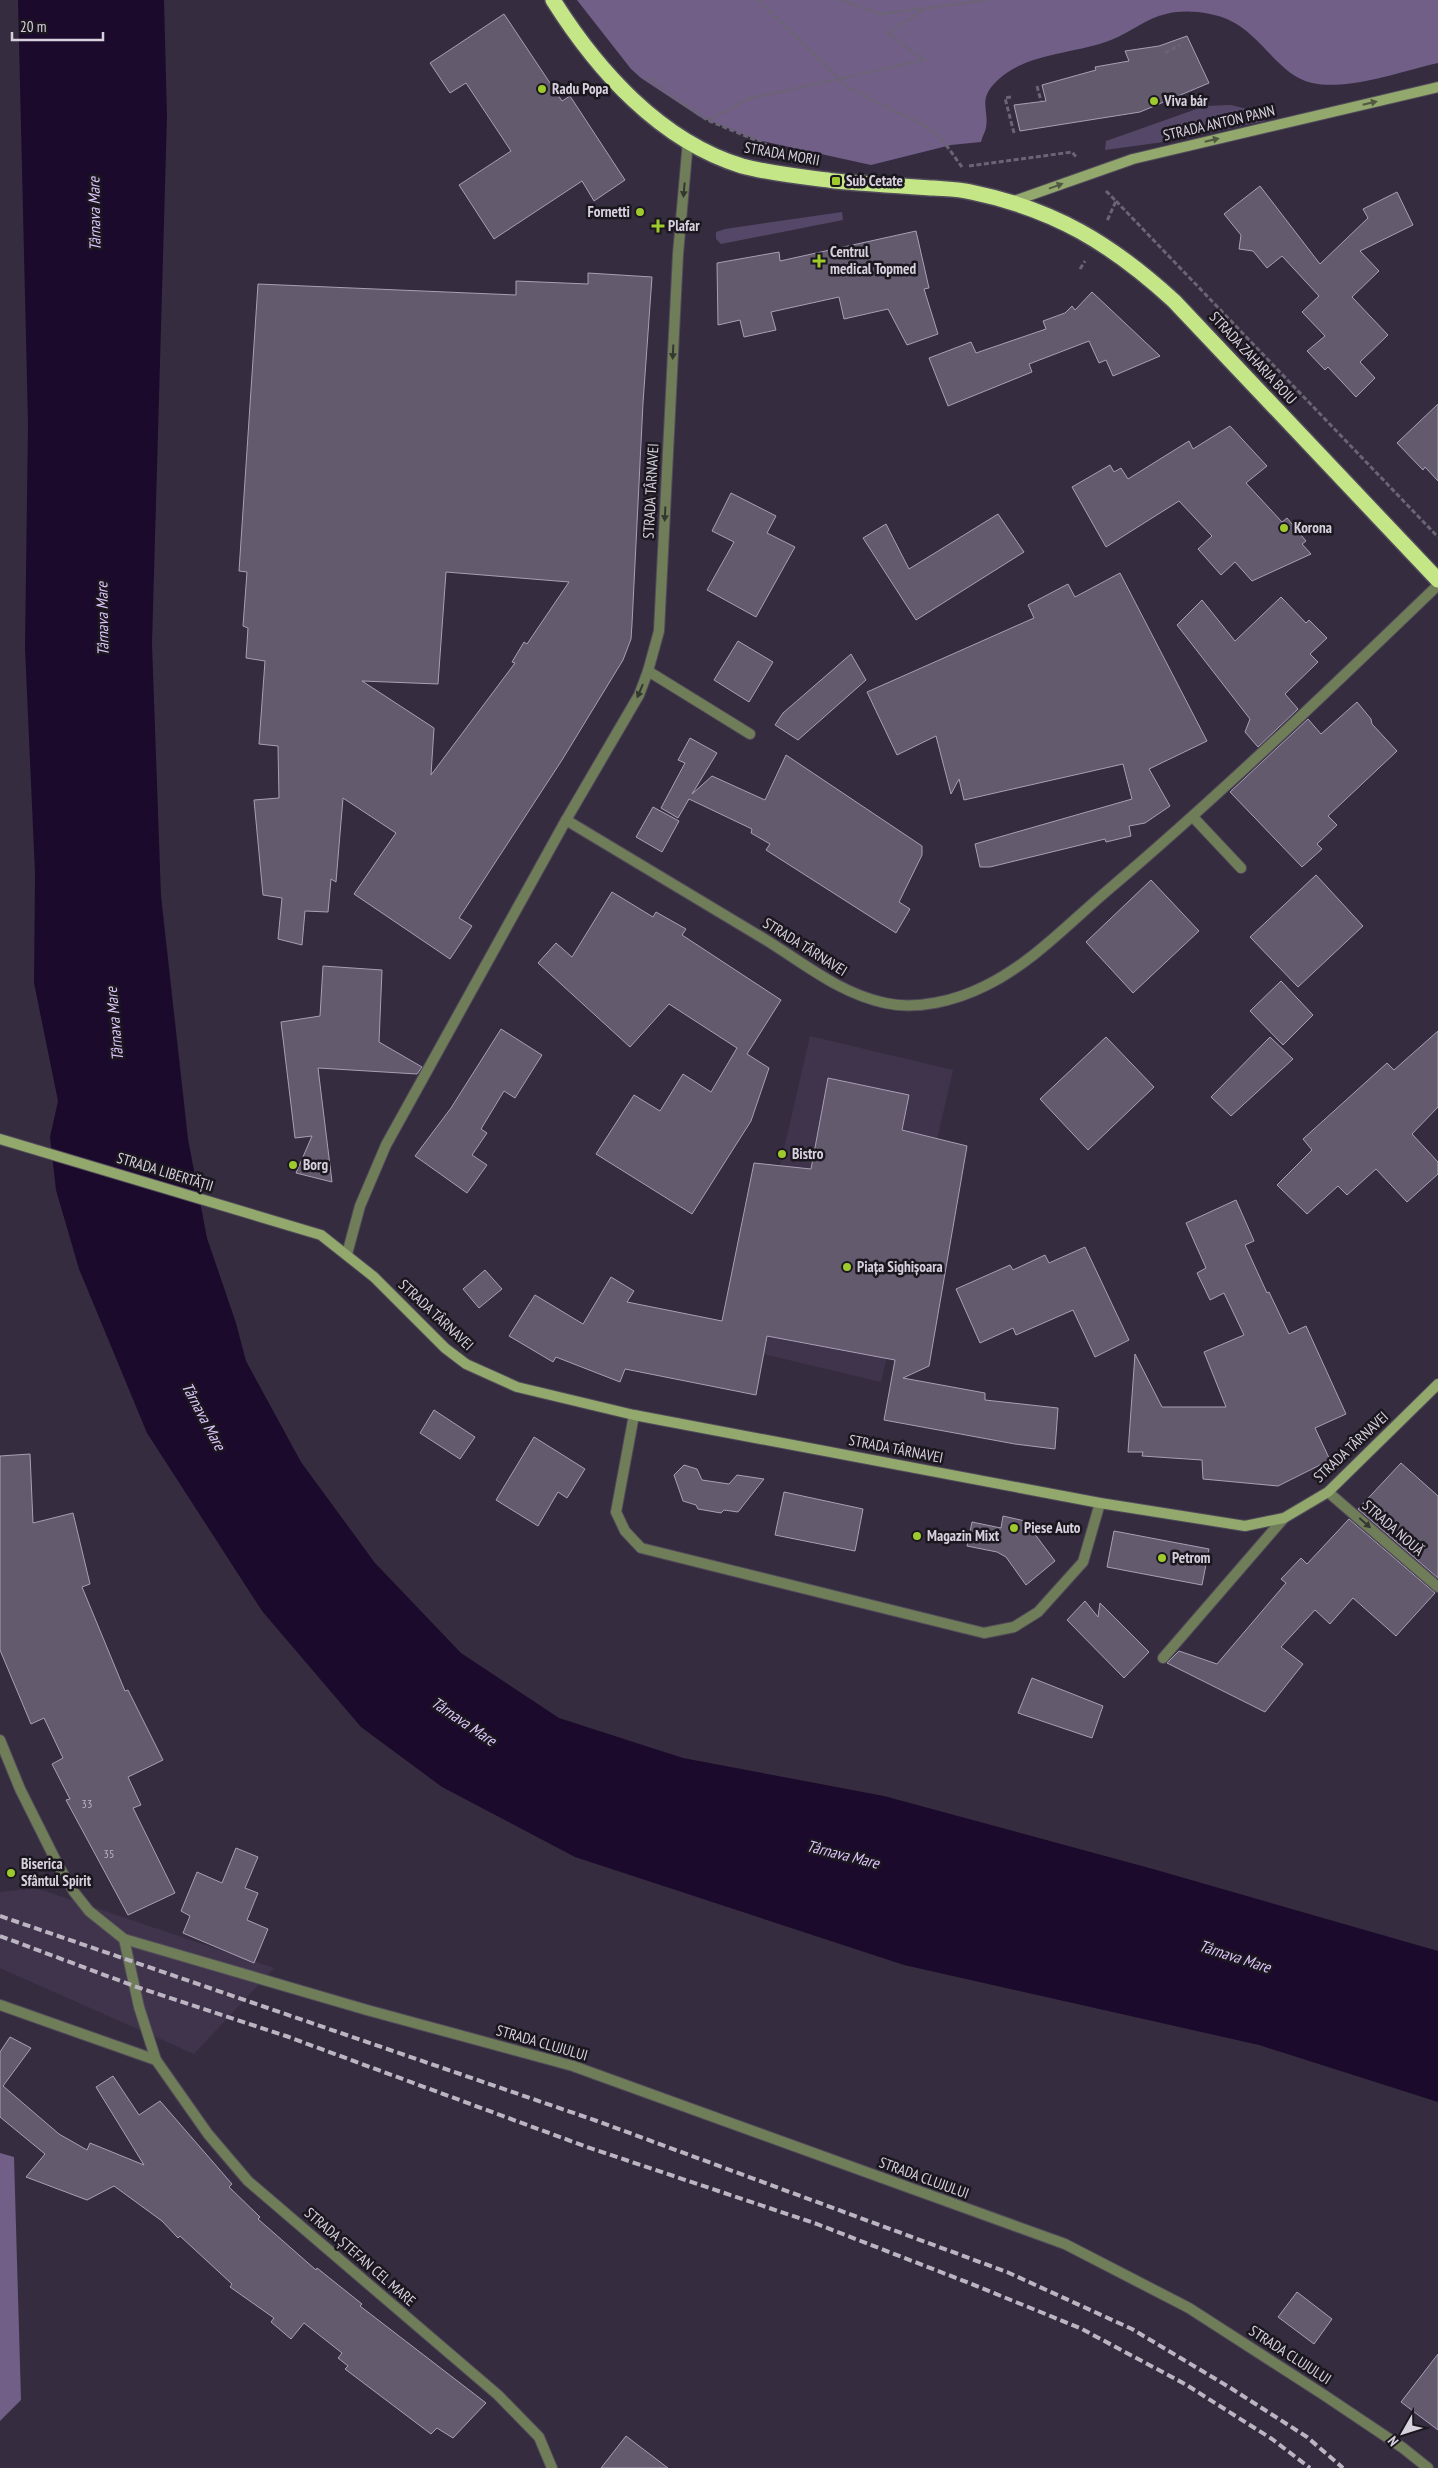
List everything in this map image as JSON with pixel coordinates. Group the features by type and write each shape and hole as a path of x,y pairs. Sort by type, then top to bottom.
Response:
{"highway":[{"name":"STRADA MORII","path":"553,0 591,54 618,84 663,125 713,154 742,166 764,170 836,181 970,191 1010,202"},
{"name":"STRADA ZAHARIA BOIU","path":"1010,202 1042,214 1099,240 1143,272 1174,301 1438,580"}],"street":[{"name":"STRADA ANTON PANN","path":"1010,202 1133,159 1438,87"},
{"name":"STRADA TÂRNAVEI","path":"347,1254 360,1206 386,1145 566,820 639,696 648,671 659,631 678,254 688,141"},
{"name":"STRADA TÂRNAVEI","path":"566,820 773,945 835,985 864,997 888,1003 920,1005 959,996 985,986 1030,959 1193,818 1438,585"},
{"path":"648,671 750,734"},
{"path":"1193,818 1241,868"},
{"name":"STRADA LIBERTĂȚII","path":"0,1139 321,1235"},
{"name":"STRADA TÂRNAVEI","path":"321,1235 374,1277 420,1325 466,1364 517,1387 634,1415 1100,1503 1244,1526 1284,1518 1328,1492 1438,1384"},
{"path":"634,1415 616,1512 625,1531 641,1548 984,1632 1014,1627 1038,1612 1083,1562 1100,1503"},
{"name":"STRADA NOUĂ","path":"1328,1492 1438,1587"},
{"path":"1163,1658 1284,1518"},
{"path":"0,1740 20,1789 58,1865 74,1892 89,1911 124,1939"},
{"name":"STRADA CLUJULUI","path":"124,1939 367,2010 573,2066 1065,2244 1189,2308 1404,2448 1428,2468"},
{"name":"STRADA ȘTEFAN CEL MARE","path":"124,1939 139,2007 156,2060 208,2134 248,2181 498,2395 539,2437 552,2468"},
{"path":"0,2004 156,2060"}],"path":[{"path":"758,0 849,88 925,126 941,138 962,167 970,191"},
{"path":"841,0 881,14 988,0"},
{"path":"688,141 707,120 748,99 924,60 888,33 926,8"},
{"path":"1165,53 1180,45"},
{"path":"646,77 707,120 781,149"},
{"path":"1037,86 1041,102"},
{"path":"1010,97 1005,98 1014,133"},
{"path":"952,167 1072,152 1089,173 1438,537"},
{"path":"1080,269 1099,240 1116,201"}],"shaded area":[{"path":"577,0 1438,0 1438,63 1358,82 1326,85 1312,83 1300,79 1290,72 1251,35 1229,20 1198,12 1173,12 1152,19 1111,40 1033,60 1005,74 993,85 986,96 987,122 981,142 951,145 871,165 757,140 700,117 641,78 631,69"},
{"path":"1231,105 1251,110 1265,121 1171,141 1105,150 1106,141 1205,106"},
{"path":"842,212 843,220 721,244 716,239 716,232 725,229"},
{"path":"810,1036 953,1070 881,1382 738,1348"},
{"path":"36,1888 274,1968 194,2054 0,1968 0,1892"},
{"path":"0,2153 14,2157 21,2400 0,2421"}],"water":[{"name":"Târnava Mare","path":"18,0 164,0 167,116 152,644 161,896 188,1139 207,1238 236,1323 246,1361 301,1462 375,1563 461,1653 559,1718 683,1758 884,1796 1153,1869 1438,1951 1438,2102 1259,2045 904,1965 575,1857 442,1787 361,1727 262,1611 147,1433 79,1269 56,1190 50,1137 58,1101 34,983 35,873 25,648 28,423"}],"building":[{"path":"504,14 562,101 570,96 625,180 594,201 582,181 494,239 459,185 511,151 466,83 450,93 430,63"},
{"path":"1187,36 1209,83 1140,112 1020,131 1014,105 1046,101 1042,85 1096,70 1095,67 1129,61 1125,51 1159,46"},
{"path":"1260,186 1320,264 1368,218 1363,209 1397,192 1413,225 1360,251 1379,271 1352,297 1388,335 1360,362 1375,378 1356,397 1328,367 1325,370 1307,351 1325,336 1302,312 1319,296 1282,256 1267,268 1253,251 1239,249 1241,235 1224,214"},
{"path":"916,231 929,288 924,289 938,334 907,345 888,309 844,319 839,297 771,312 776,330 744,337 740,320 718,325 717,263 779,252 780,261"},
{"path":"588,273 652,277 643,403 631,639 623,660 562,760 459,918 472,926 450,959 354,894 396,833 343,798 336,882 331,879 328,912 305,911 302,945 278,939 282,898 263,895 254,800 279,798 278,746 259,744 265,661 246,658 248,628 243,626 247,572 239,571 258,284 516,295 516,281 588,284","holes":["446,572 569,582 527,644 524,642 512,662 515,663 431,775 434,728 362,681 438,684"]},
{"path":"1092,292 1160,356 1113,376 1106,360 1099,363 1089,341 1029,364 1032,372 948,406 929,358 971,342 976,353 1046,329 1043,321 1065,313 1072,306 1075,310"},
{"path":"1438,404 1438,481 1425,467 1423,470 1397,443"},
{"path":"1230,426 1267,466 1246,483 1282,522 1287,518 1306,541 1302,544 1311,554 1252,581 1235,562 1221,575 1198,549 1212,536 1179,501 1106,547 1072,487 1110,465 1114,472 1121,468 1128,479 1189,441 1193,449"},
{"path":"731,493 776,516 767,533 795,547 756,617 707,590 734,542 712,531"},
{"path":"998,514 1024,552 916,620 863,538 886,524 909,569"},
{"path":"1120,573 1207,741 1149,769 1170,806 1145,823 1129,826 1131,836 1106,842 1105,839 990,867 980,867 975,844 1132,799 1123,764 964,800 959,779 951,794 936,736 897,755 867,692 1034,618 1028,605 1068,584 1075,597"},
{"path":"1281,597 1306,623 1309,620 1327,638 1310,654 1318,662 1285,694 1298,709 1258,747 1245,732 1250,719 1177,625 1202,600 1235,641"},
{"path":"738,641 773,662 749,702 714,680"},
{"path":"851,654 866,680 798,740 775,725 783,713"},
{"path":"1357,702 1371,719 1372,724 1397,751 1328,816 1337,825 1317,844 1322,849 1302,867 1230,792 1308,719 1321,734"},
{"path":"690,738 717,753 692,794 712,776 765,800 786,755 922,846 922,855 899,902 910,909 896,933 766,850 770,844 751,833 752,829 689,799 678,818 661,808 685,763 678,760"},
{"path":"653,807 679,821 662,852 636,837"},
{"path":"1316,875 1363,926 1298,987 1250,937"},
{"path":"1151,880 1199,931 1133,993 1086,942"},
{"path":"612,892 653,917 656,912 686,929 682,935 781,1000 747,1054 769,1068 751,1121 692,1214 596,1154 634,1095 660,1111 683,1074 711,1092 737,1048 669,1004 630,1047 538,963 556,943 572,957"},
{"path":"323,966 382,970 379,1042 422,1067 417,1074 318,1068 332,1182 296,1173 312,1136 295,1138 281,1022 320,1016"},
{"path":"1281,981 1313,1015 1283,1045 1250,1011"},
{"path":"501,1029 542,1055 515,1098 504,1091 481,1129 487,1133 472,1155 487,1165 467,1193 415,1156 451,1108"},
{"path":"1438,1031 1438,1107 1412,1134 1438,1162 1438,1174 1407,1202 1376,1169 1347,1195 1338,1186 1307,1214 1277,1185 1312,1150 1303,1139 1387,1063 1394,1070"},
{"path":"1106,1037 1154,1087 1088,1150 1040,1099"},
{"path":"1270,1037 1293,1059 1231,1116 1211,1097"},
{"path":"828,1078 909,1095 902,1130 967,1146 929,1366 903,1378 985,1393 985,1400 1058,1408 1055,1449 1015,1444 884,1420 895,1360 767,1336 756,1395 625,1369 620,1382 556,1357 553,1362 509,1336 535,1295 583,1324 611,1277 634,1291 627,1302 722,1321 754,1163 811,1169"},
{"path":"1236,1200 1254,1241 1245,1245 1267,1293 1269,1292 1289,1334 1306,1326 1346,1414 1315,1428 1330,1460 1278,1486 1203,1479 1202,1460 1142,1456 1143,1452 1128,1452 1135,1354 1162,1407 1226,1407 1204,1352 1244,1335 1224,1293 1210,1300 1197,1273 1206,1268 1186,1223"},
{"path":"1085,1247 1129,1340 1095,1357 1073,1310 1016,1335 1013,1328 980,1343 956,1289 1010,1265 1013,1270 1045,1255 1049,1263"},
{"path":"485,1270 502,1289 479,1308 463,1289"},
{"path":"434,1410 475,1437 460,1459 420,1433"},
{"path":"534,1437 585,1469 567,1498 558,1492 538,1526 496,1500"},
{"path":"30,1454 33,1523 73,1513 90,1584 82,1587 125,1691 128,1690 163,1760 128,1777 141,1805 133,1808 175,1893 128,1915 66,1800 70,1799 52,1764 63,1758 44,1718 31,1724 0,1650 0,1456"},
{"path":"1401,1463 1438,1496 1438,1578 1358,1509"},
{"path":"684,1465 697,1469 702,1480 729,1484 737,1475 764,1479 738,1512 724,1510 721,1513 698,1509 696,1505 683,1501 674,1475"},
{"path":"784,1492 863,1509 855,1551 775,1535"},
{"path":"1003,1516 1025,1521 1055,1561 1026,1585 1006,1557 997,1552 967,1546 972,1522 1001,1528"},
{"path":"1349,1519 1435,1593 1396,1636 1353,1598 1330,1624 1315,1610 1281,1647 1303,1664 1265,1712 1167,1663 1179,1651 1217,1664 1286,1583 1281,1579 1301,1558 1307,1564"},
{"path":"1114,1531 1209,1549 1202,1585 1107,1567"},
{"path":"1085,1601 1098,1617 1100,1603 1149,1652 1124,1678 1067,1620"},
{"path":"1032,1678 1103,1706 1092,1738 1018,1713"},
{"path":"236,1848 258,1857 245,1888 258,1893 247,1920 268,1929 254,1963 183,1933 190,1916 181,1911 197,1872 222,1883"},
{"path":"10,2037 31,2048 3,2086 59,2134 87,2150 90,2143 144,2165 96,2087 113,2076 139,2115 160,2101 232,2184 229,2187 260,2217 258,2219 316,2270 317,2268 362,2304 360,2306 486,2403 453,2438 437,2428 431,2434 345,2369 348,2366 338,2358 342,2353 304,2323 291,2339 271,2322 274,2318 230,2287 232,2284 180,2236 178,2238 162,2221 114,2186 87,2200 26,2177 45,2154 0,2117 0,2052"},
{"path":"1297,2292 1332,2319 1314,2344 1278,2317"},
{"path":"1438,2354 1438,2430 1401,2402"},
{"path":"626,2436 668,2468 601,2468"}],"railway":[{"path":"0,1916 597,2121 1007,2272 1132,2329 1229,2387 1307,2437 1343,2468"},
{"path":"0,1936 134,1986 286,2036 587,2147 817,2224 1080,2328 1185,2384 1272,2439 1310,2468"}],"place":[{"name":"Radu Popa","path":"542,89"},
{"name":"Viva bár","path":"1154,101"},
{"name":"Sub Cetate","path":"836,181"},
{"name":"Fornetti","path":"640,212"},
{"name":"Plafar","path":"658,226"},
{"name":"Centrul medical Topmed","path":"819,261"},
{"name":"Korona","path":"1284,528"},
{"name":"Bistro","path":"782,1154"},
{"name":"Borg","path":"293,1165"},
{"name":"Piața Sighișoara","path":"847,1267"},
{"name":"Piese Auto","path":"1014,1528"},
{"name":"Magazin Mixt","path":"917,1536"},
{"name":"Petrom","path":"1162,1558"},
{"name":"Biserica Sfântul Spirit","path":"11,1873"}]}
